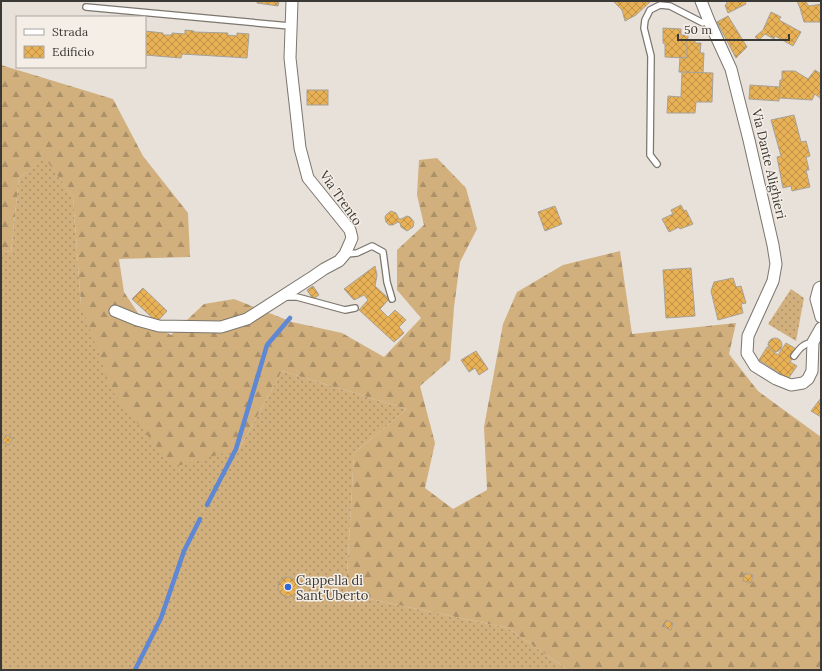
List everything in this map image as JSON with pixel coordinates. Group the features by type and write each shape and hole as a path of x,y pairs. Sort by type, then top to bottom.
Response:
{"street":[{"name":"Via Trento","path":"292,1 290,58 300,148 308,178 350,230 352,238 345,254"},
{"name":"Via Dante Alighieri","path":"701,1 731,69 763,198 776,264 772,281 748,336 747,353 755,366 791,386 803,383 808,379 812,371 814,342"},
{"path":"115,311 137,320 159,326 221,327 247,318 339,261 345,254"},
{"path":"821,287 819,288 816,299 821,317"},
{"path":"814,342 821,328"}],"lane":[{"path":"657,164 650,155 651,56 644,28 644,20 650,10 660,5 670,6 702,23 709,22"},
{"path":"86,7 290,26"},
{"path":"345,254 356,253 372,246 383,252 387,282 392,299"},
{"path":"280,297 297,297 345,310 355,308"},
{"path":"794,356 805,344 814,342"}],"green space":[{"path":"1,65 113,99 143,156 188,213 190,257 119,259 124,292 140,316 171,335 204,304 234,299 292,322 342,333 384,357 421,318 397,290 397,250 424,225 417,195 419,160 437,158 466,188 477,229 460,262 454,307 450,360 420,386 435,443 425,488 453,509 487,490 484,427 503,324 517,292 563,265 620,251 632,334 736,323 729,354 758,391 821,437 821,670 568,670 508,628 346,594 354,453 407,409 282,371 239,449 173,467 112,391 81,305 73,197 45,158 19,178 11,252 1,250"},
{"path":"45,157 73,197 81,305 239,449 282,371 407,409 354,453 346,594 508,628 568,670 1,670 1,250 11,252 19,178"},
{"path":"791,289 804,298 796,341 768,324"}],"building":[{"path":"257,1 279,1 278,6 257,3"},
{"path":"613,1 651,1 636,15 625,21 622,10"},
{"path":"726,1 745,1 746,4 728,13 725,5 727,4"},
{"path":"797,1 805,1 809,6 821,4 821,22 804,22"},
{"path":"771,12 781,17 779,20 801,32 793,46 775,36 774,39 765,34 759,40 755,37 763,30"},
{"path":"728,16 747,47 736,58 717,22"},
{"path":"663,28 681,29 681,35 688,35 687,58 665,57"},
{"path":"185,30 194,32 228,33 227,35 237,36 237,33 249,34 247,58 182,54 181,58 146,55 146,31 163,33 163,35 172,35 172,33 185,34"},
{"path":"687,40 695,40 695,43 701,43 700,53 704,53 703,73 679,72 680,57 687,58"},
{"path":"815,70 821,74 821,99 815,94 812,100 779,98 782,71 795,71 808,79"},
{"path":"682,72 713,73 712,102 696,102 695,113 667,113 668,96 681,97"},
{"path":"750,85 780,87 779,101 749,99"},
{"path":"307,90 328,90 328,105 307,105"},
{"path":"794,115 801,142 806,141 810,156 806,157 809,170 806,170 810,187 792,191 791,186 783,188 777,157 781,156 771,120"},
{"path":"681,205 684,211 686,210 693,224 680,229 679,227 669,232 662,219 673,214 671,210"},
{"path":"555,206 562,224 545,231 538,212"},
{"path":"391,211 396,213 399,219 407,216 410,217 414,222 413,227 407,231 401,227 400,223 398,222 393,225 389,225 386,222 385,217"},
{"path":"375,266 377,275 375,286 389,299 380,309 388,317 395,310 406,320 399,327 404,333 394,342 359,310 368,300 364,295 354,300 344,289"},
{"path":"691,268 695,316 666,318 663,270"},
{"path":"733,278 736,287 741,286 746,303 741,304 743,313 718,320 711,291 714,282"},
{"path":"313,286 319,295 313,299 307,290"},
{"path":"143,288 167,311 157,322 132,299"},
{"path":"775,338 780,340 782,345 780,350 775,352 770,350 768,345 770,340"},
{"path":"786,343 798,350 790,362 797,366 788,379 759,360 767,347 778,355"},
{"path":"476,351 488,369 479,375 475,368 469,372 461,360"},
{"path":"821,398 821,417 811,411"},
{"path":"6,435 13,438 9,445 2,442"},
{"path":"745,573 753,575 751,583 743,581"},
{"name":"Cappella di Sant'Uberto","path":"288,577 295,580 298,587 295,594 288,597 281,594 278,587 281,580"},
{"path":"666,620 673,623 671,630 664,627"}],"waterway":[{"path":"207,505 236,449 267,345 290,318"},
{"path":"135,670 161,618 184,551 200,519"}],"place":[{"name":"Cappella di Sant'Uberto","path":"288,587"}]}
